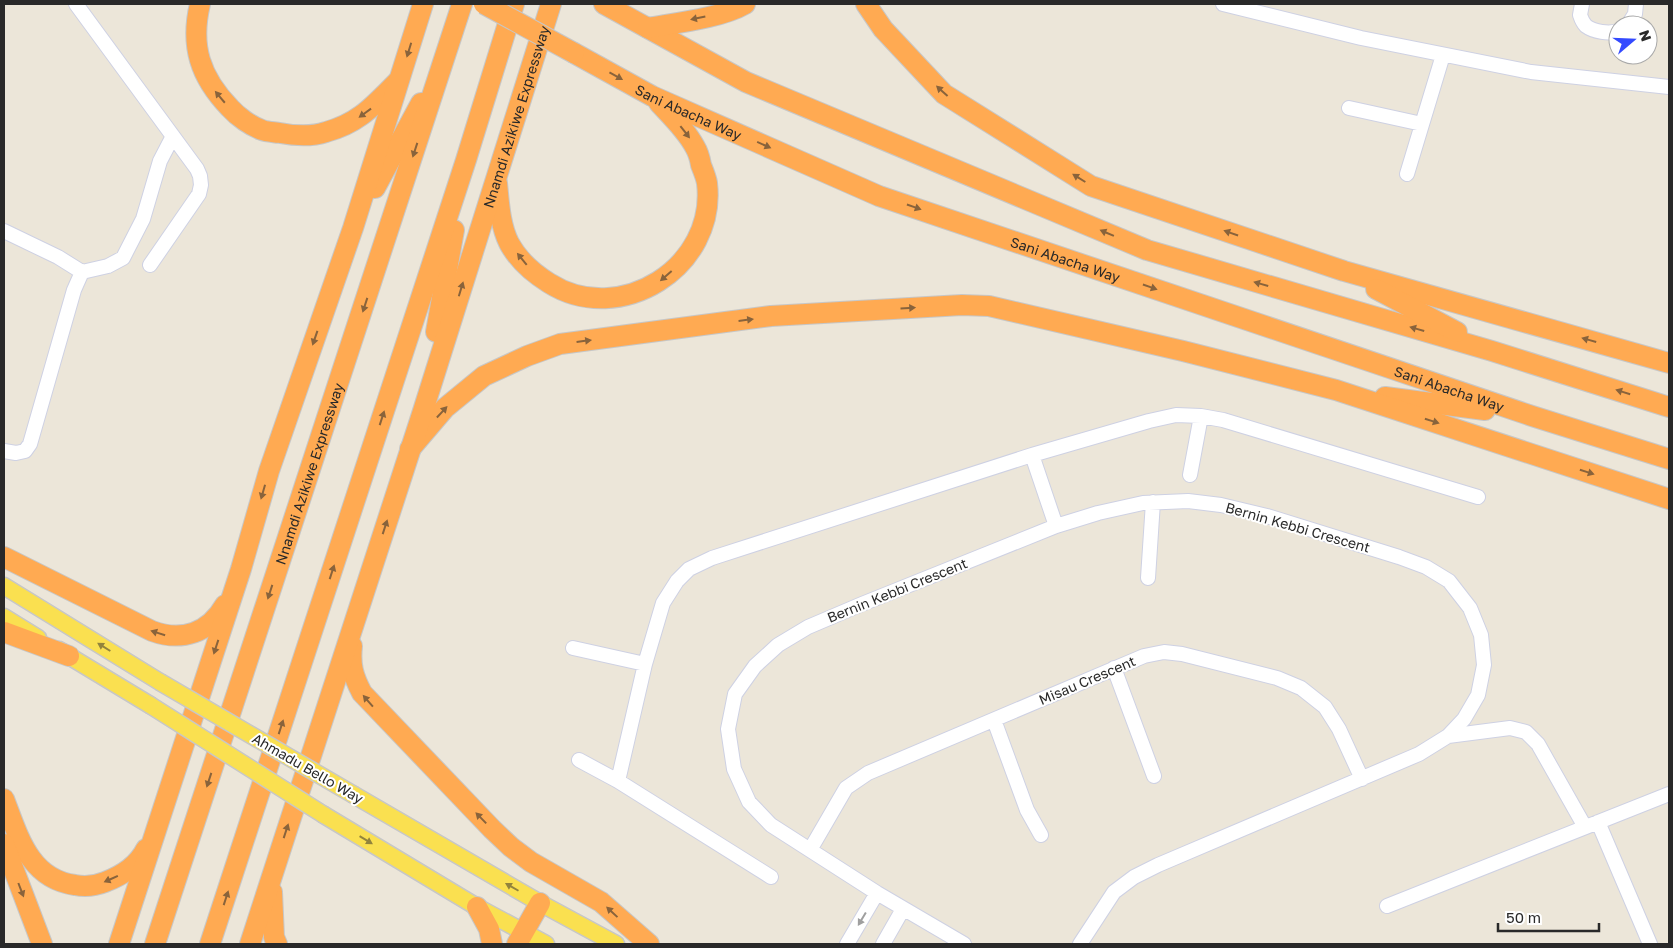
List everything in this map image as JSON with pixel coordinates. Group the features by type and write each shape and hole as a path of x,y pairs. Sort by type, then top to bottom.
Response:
{"highway":[{"path":"200,4 196,20 197,45 202,67 217,94 237,115 260,130 299,136 324,133 344,126 367,112 400,79"},
{"path":"119,944 241,569 269,471 353,228 424,4"},
{"name":"Nnamdi Azikiwe Expressway","path":"155,944 462,4"},
{"name":"Sani Abacha Way","path":"484,4 652,96 880,196 1532,416 1669,459"},
{"path":"210,944 466,160 514,4"},
{"name":"Nnamdi Azikiwe Expressway","path":"250,944 423,411 551,4"},
{"path":"604,4 746,82 1147,250 1492,351 1669,407"},
{"path":"648,28 712,15 745,4"},
{"path":"866,4 883,29 944,94 1091,186 1344,271 1669,363"},
{"path":"353,228 445,60"},
{"path":"496,176 502,220 509,242 520,259 535,275 560,290 582,297 614,298 633,294 662,280 693,248 702,227 707,205 707,182 696,148 686,131 652,96"},
{"path":"423,411 466,160"},
{"path":"1344,271 1492,351"},
{"path":"410,449 445,408 484,376 527,356 560,344 790,315 962,304 989,306 1183,351 1336,390 1669,499"},
{"path":"1336,390 1532,416"},
{"path":"4,557 152,631 177,637 192,634 219,616 241,569"},
{"path":"358,609 351,648 351,664 354,678 372,706 510,847 531,862 602,902 648,944"},
{"path":"4,632 69,656"},
{"path":"4,799 28,856 40,870 52,878 67,884 84,886 100,884 115,878 130,868 145,853 156,832"},
{"path":"4,844 42,944"},
{"path":"276,862 272,892 274,937 277,944"},
{"path":"521,939 540,903"},
{"path":"477,907 489,929 492,944"}],"main road":[{"name":"Ahmadu Bello Way","path":"4,586 160,682 540,903 616,944"},
{"name":"Ahmadu Bello Way","path":"4,618 150,705 324,815 477,907 521,939 546,944"}],"street":[{"path":"76,4 200,176 200,190 150,265"},
{"path":"1223,4 1361,38 1531,72 1669,87"},
{"path":"1582,4 1580,15 1586,25 1598,32 1608,32"},
{"path":"1407,174 1444,55"},
{"path":"1349,108 1422,124"},
{"path":"4,231 58,257 82,272 108,266 123,258 143,219 160,161 173,136"},
{"path":"4,451 16,453 25,451 30,444 74,290 82,272"},
{"path":"618,782 645,664 663,603 677,581 689,569 712,558 1032,455 1176,415 1201,416 1223,420 1478,497"},
{"path":"1190,475 1201,416"},
{"path":"1032,455 1056,526"},
{"name":"Bernin Kebbi Crescent","path":"964,944 903,910 770,826 749,802 734,770 728,729 735,694 755,666 778,645 808,627 1056,526 1098,513 1153,502 1188,501 1213,504 1267,516 1399,557 1426,567 1449,581 1470,608 1481,635 1484,665 1478,695 1464,719 1448,736 1419,754 1158,865 1134,877 1114,892 1080,944"},
{"path":"1148,578 1153,502"},
{"path":"573,648 645,664"},
{"name":"Misau Crescent","path":"810,850 846,788 868,773 1114,668 1144,656 1164,652 1182,654 1277,678 1301,688 1325,707 1339,729 1362,779"},
{"path":"1114,668 1154,776"},
{"path":"994,720 1028,810 1041,835"},
{"path":"1448,736 1510,728 1526,732 1538,744 1584,827"},
{"path":"579,760 618,782 771,877"},
{"path":"1387,906 1669,794"},
{"path":"1598,822 1650,944"},
{"path":"847,944 877,893"},
{"path":"882,944 903,910"}]}
